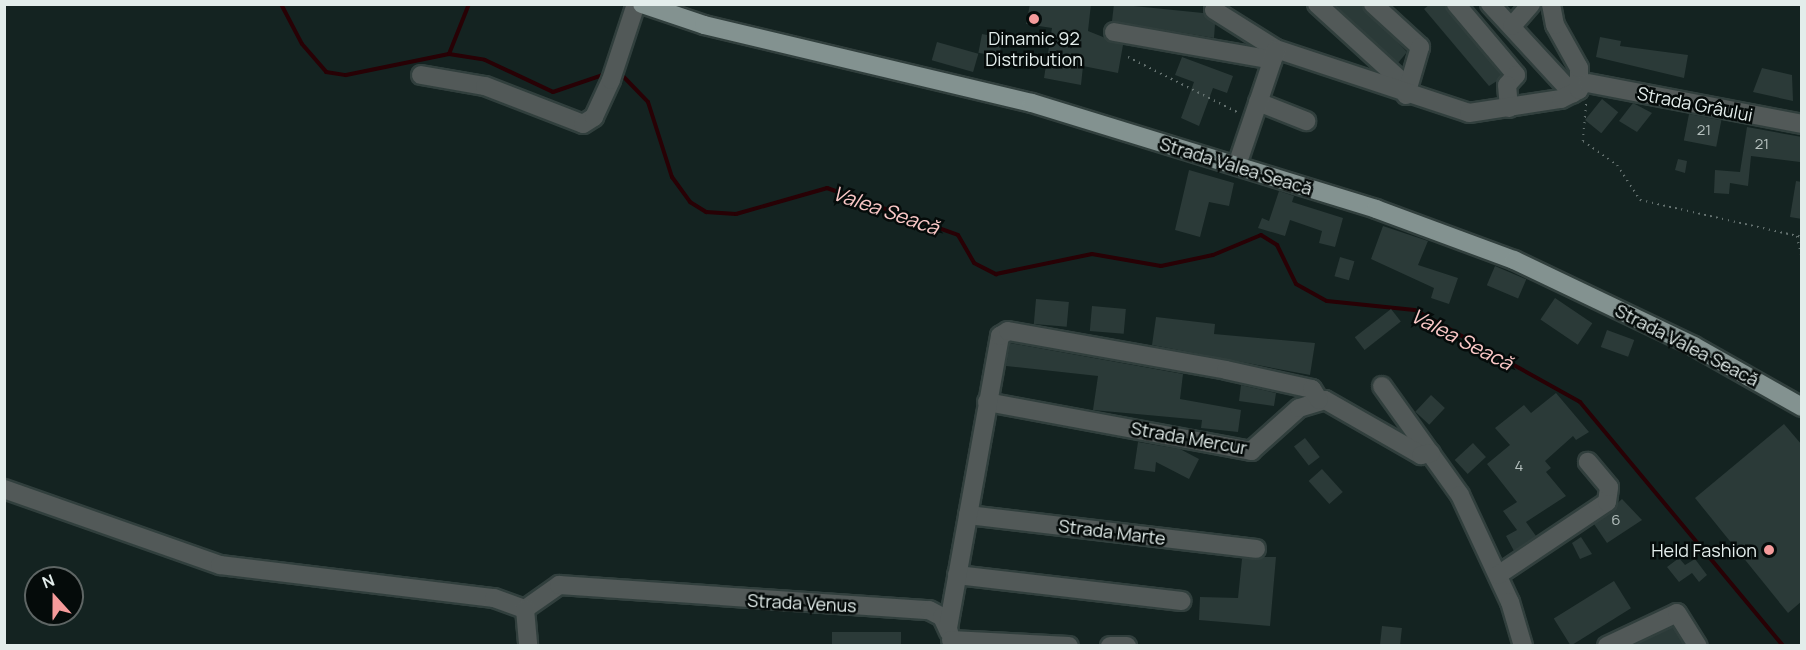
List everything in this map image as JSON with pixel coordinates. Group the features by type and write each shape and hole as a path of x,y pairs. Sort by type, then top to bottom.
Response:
{"main road":[{"name":"Strada Valea Seacă","path":"642,4 704,25 978,88 1237,165 1514,260 1694,346 1802,407"}],"street":[{"path":"421,75 485,86 576,124 594,117 615,72 636,4"},
{"path":"1317,4 1407,91"},
{"path":"1373,4 1420,47 1407,91"},
{"path":"1456,4 1516,75 1506,85 1509,108"},
{"path":"1490,4 1573,94"},
{"path":"1512,26 1531,4"},
{"path":"1551,4 1581,76 1573,94"},
{"path":"1214,10 1274,54"},
{"path":"1114,32 1274,54 1407,91 1451,111 1509,108 1573,94"},
{"path":"1237,165 1274,54"},
{"name":"Strada Grâului","path":"1588,83 1802,124"},
{"path":"1255,110 1306,121"},
{"path":"1069,645 950,638 957,575 997,344 1008,331 1286,382 1312,389 1319,400 1421,454 1431,453"},
{"path":"1382,386 1460,495 1498,575 1523,645"},
{"name":"Strada Mercur","path":"987,402 1251,451 1299,408 1319,400"},
{"path":"1498,575 1607,502 1609,487 1588,462"},
{"path":"4,489 220,565 494,598 525,609 528,645"},
{"name":"Strada Marte","path":"968,515 1256,549"},
{"path":"957,575 1181,601"},
{"name":"Strada Venus","path":"525,609 559,585 930,610 939,613 950,638"},
{"path":"1607,645 1677,613 1698,645"},
{"path":"1110,645 1127,645"}],"path":[{"path":"1128,57 1255,110"},
{"path":"1588,83 1583,141 1617,165 1640,200 1799,237 1802,259"}],"building":[{"path":"1030,4 1091,4 1088,31 1123,45 1118,73 1083,66 1081,85 1044,78 1052,28 1026,24"},
{"path":"1114,4 1203,13 1215,24 1214,38 1112,21"},
{"path":"1334,4 1362,4 1407,52 1398,63"},
{"path":"1430,4 1445,4 1501,75 1497,81 1489,86 1424,9"},
{"path":"982,34 1003,38 999,57 978,53"},
{"path":"1600,37 1621,41 1620,46 1688,55 1684,78 1596,57"},
{"path":"937,42 978,54 973,72 932,60"},
{"path":"1182,57 1233,76 1227,93 1213,88 1199,126 1181,118 1194,82 1175,75"},
{"path":"1762,68 1792,75 1793,101 1753,92"},
{"path":"1602,99 1618,112 1601,133 1585,120"},
{"path":"1633,103 1652,113 1637,132 1619,121"},
{"path":"1689,114 1721,120 1716,147 1684,141"},
{"path":"1747,127 1802,137 1800,162 1751,156 1748,186 1730,183 1729,194 1714,193 1715,170 1740,172"},
{"path":"1678,159 1687,161 1685,173 1675,170"},
{"path":"1189,170 1234,183 1229,206 1209,202 1200,237 1175,230"},
{"path":"1796,181 1802,182 1802,219 1790,217"},
{"path":"1279,191 1294,196 1292,202 1343,218 1335,247 1319,243 1322,231 1290,220 1285,236 1258,228 1262,218 1269,221"},
{"path":"1383,226 1428,241 1418,265 1458,278 1449,304 1431,298 1434,288 1371,259"},
{"path":"1340,257 1354,261 1349,280 1334,276"},
{"path":"1495,266 1526,279 1518,299 1487,285"},
{"path":"1555,298 1592,323 1578,345 1540,320"},
{"path":"1036,299 1069,302 1067,327 1034,324"},
{"path":"1092,306 1126,309 1124,334 1090,331"},
{"path":"1391,309 1401,322 1365,350 1355,337"},
{"path":"1156,317 1215,324 1214,334 1315,343 1310,375 1152,345"},
{"path":"1607,330 1634,340 1628,357 1601,347"},
{"path":"1010,343 1183,374 1180,399 1241,410 1238,432 1201,428 1202,420 1093,410 1098,376 1006,366"},
{"path":"1241,385 1276,393 1274,406 1239,401"},
{"path":"1556,393 1589,432 1576,440 1573,436 1545,461 1551,468 1546,472 1566,496 1526,522 1536,536 1514,551 1506,536 1517,530 1503,511 1517,502 1487,464 1510,445 1495,428 1524,405 1531,413"},
{"path":"1431,395 1445,408 1429,425 1415,412"},
{"name":"Held Fashion","path":"1784,424 1802,445 1802,601 1788,613 1695,498"},
{"path":"1305,438 1320,457 1309,466 1294,447"},
{"path":"1138,442 1180,449 1199,459 1189,479 1156,462 1155,472 1134,469"},
{"path":"1473,443 1486,457 1468,474 1455,460"},
{"path":"1322,469 1343,492 1329,504 1309,481"},
{"path":"1622,499 1642,520 1607,543 1594,524"},
{"path":"1581,537 1592,554 1580,559 1572,543"},
{"path":"1276,557 1270,626 1199,620 1200,597 1238,598 1242,559"},
{"path":"1679,558 1685,565 1695,559 1707,575 1699,582 1692,573 1679,582 1667,567"},
{"path":"1614,581 1631,608 1571,646 1554,619"},
{"path":"1382,626 1402,628 1400,646 1380,645"},
{"path":"1673,627 1684,645 1634,645 1654,636"},
{"path":"832,632 901,632 901,645 832,645"}],"waterway":[{"path":"281,4 302,44 326,72 346,75 449,54 485,60 553,92 606,74"},
{"name":"Valea Seacă","path":"449,54 469,4"},
{"name":"Valea Seacă","path":"618,71 648,102 672,177 690,202 706,212 736,214 827,188 958,235 974,263 996,274 1092,254 1161,266 1213,255 1261,235 1277,245 1296,284 1327,301 1415,310 1580,402 1783,646"}],"place":[{"name":"Dinamic 92 Distribution","path":"1034,19"},
{"name":"Held Fashion","path":"1769,550"}]}
